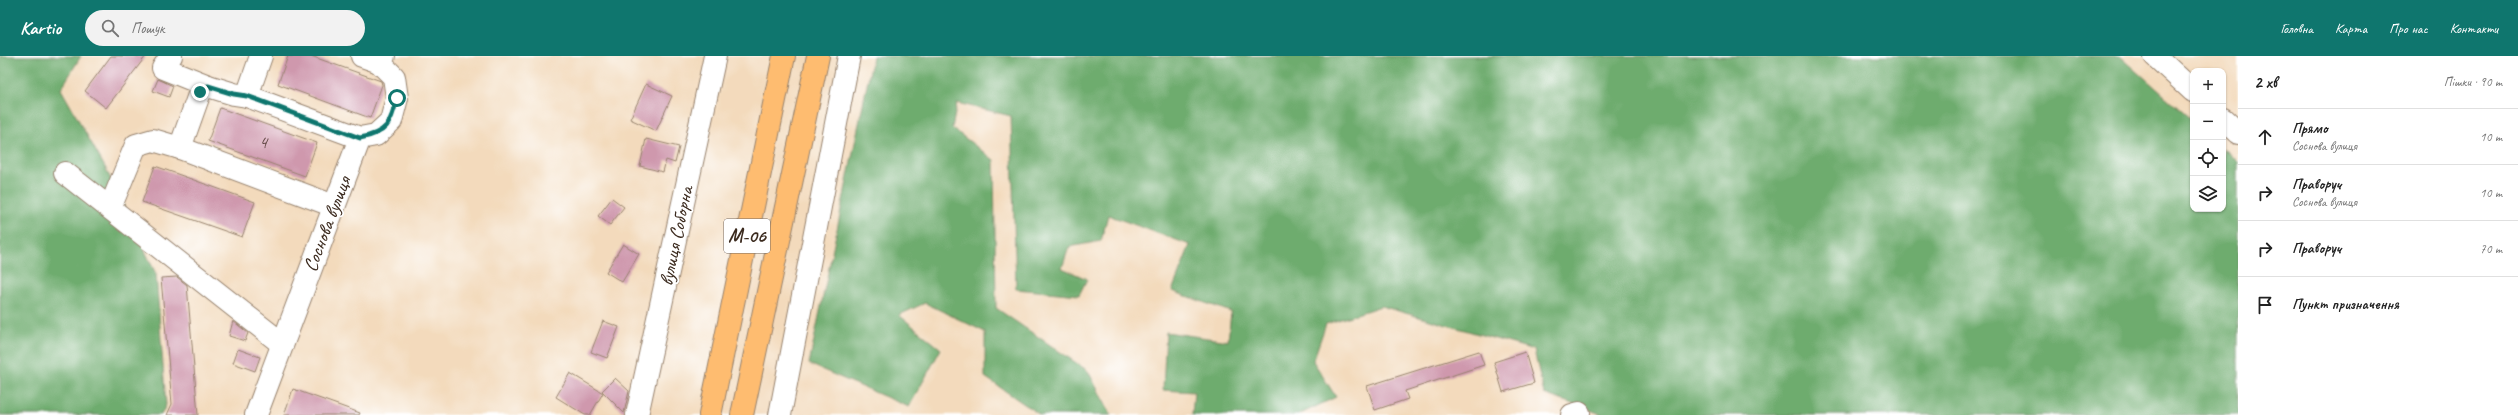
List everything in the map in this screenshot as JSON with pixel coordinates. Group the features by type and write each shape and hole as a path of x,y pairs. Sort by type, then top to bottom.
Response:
{"highway":[{"name":"М-06","path":"710,415 784,56"},
{"name":"М-06","path":"742,415 818,56"}],"street":[{"path":"171,56 163,68 208,86 234,94 247,96 360,138 376,135 391,122 397,98 394,77 375,58"},
{"path":"247,96 261,56"},
{"name":"вулиця Соборна","path":"637,415 715,56"},
{"path":"780,415 849,56"},
{"path":"2155,56 2190,88"},
{"path":"180,148 200,92 208,86"},
{"path":"2226,122 2238,133"},
{"name":"Соснова вулиця","path":"256,415 281,343 360,138"},
{"path":"110,208 136,145 153,140 180,148 334,206"},
{"path":"65,173 281,343"}],"green space":[{"path":"0,56 81,56 61,89 106,169 156,274 166,405 161,415 0,415"},
{"path":"873,56 2120,56 2190,118 2190,212 2226,212 2226,151 2238,162 2238,415 1604,415 1544,394 1534,350 1381,306 1326,324 1313,361 1336,397 1298,415 1192,415 1194,392 1163,390 1166,332 1228,341 1231,312 1172,291 1190,245 1108,215 1101,241 1069,247 1062,268 1087,279 1079,295 1016,289 1011,116 957,103 952,128 994,160 996,308 1088,371 1111,415 1040,415 985,377 985,332 925,303 899,315 941,349 909,407 809,364"}],"building":[{"path":"111,56 146,56 106,108 85,91"},
{"path":"288,56 311,56 381,81 382,85 370,118 278,84"},
{"path":"158,79 173,86 169,97 153,91"},
{"path":"646,84 672,96 656,131 630,119"},
{"path":"220,108 317,143 305,176 208,141"},
{"path":"646,139 679,147 675,163 666,160 663,172 640,166"},
{"path":"155,166 255,202 242,237 142,202"},
{"path":"612,198 624,207 610,225 598,216"},
{"path":"623,244 639,254 622,282 606,272"},
{"path":"177,277 187,285 198,415 167,415 172,404 161,278"},
{"path":"233,321 248,333 245,341 229,336"},
{"path":"603,321 619,327 607,358 591,352"},
{"path":"238,349 260,357 255,371 233,363"},
{"path":"1479,351 1484,365 1405,391 1408,399 1375,410 1367,386"},
{"path":"1525,352 1534,383 1503,392 1494,362"},
{"path":"570,373 603,393 590,415 585,415 556,397"},
{"path":"615,378 629,391 624,413 602,391"},
{"path":"293,389 360,413 359,415 284,415"}],"route":[{"path":"200,92 208,86 234,94 247,96 360,138 376,135 391,122 397,98"}]}
